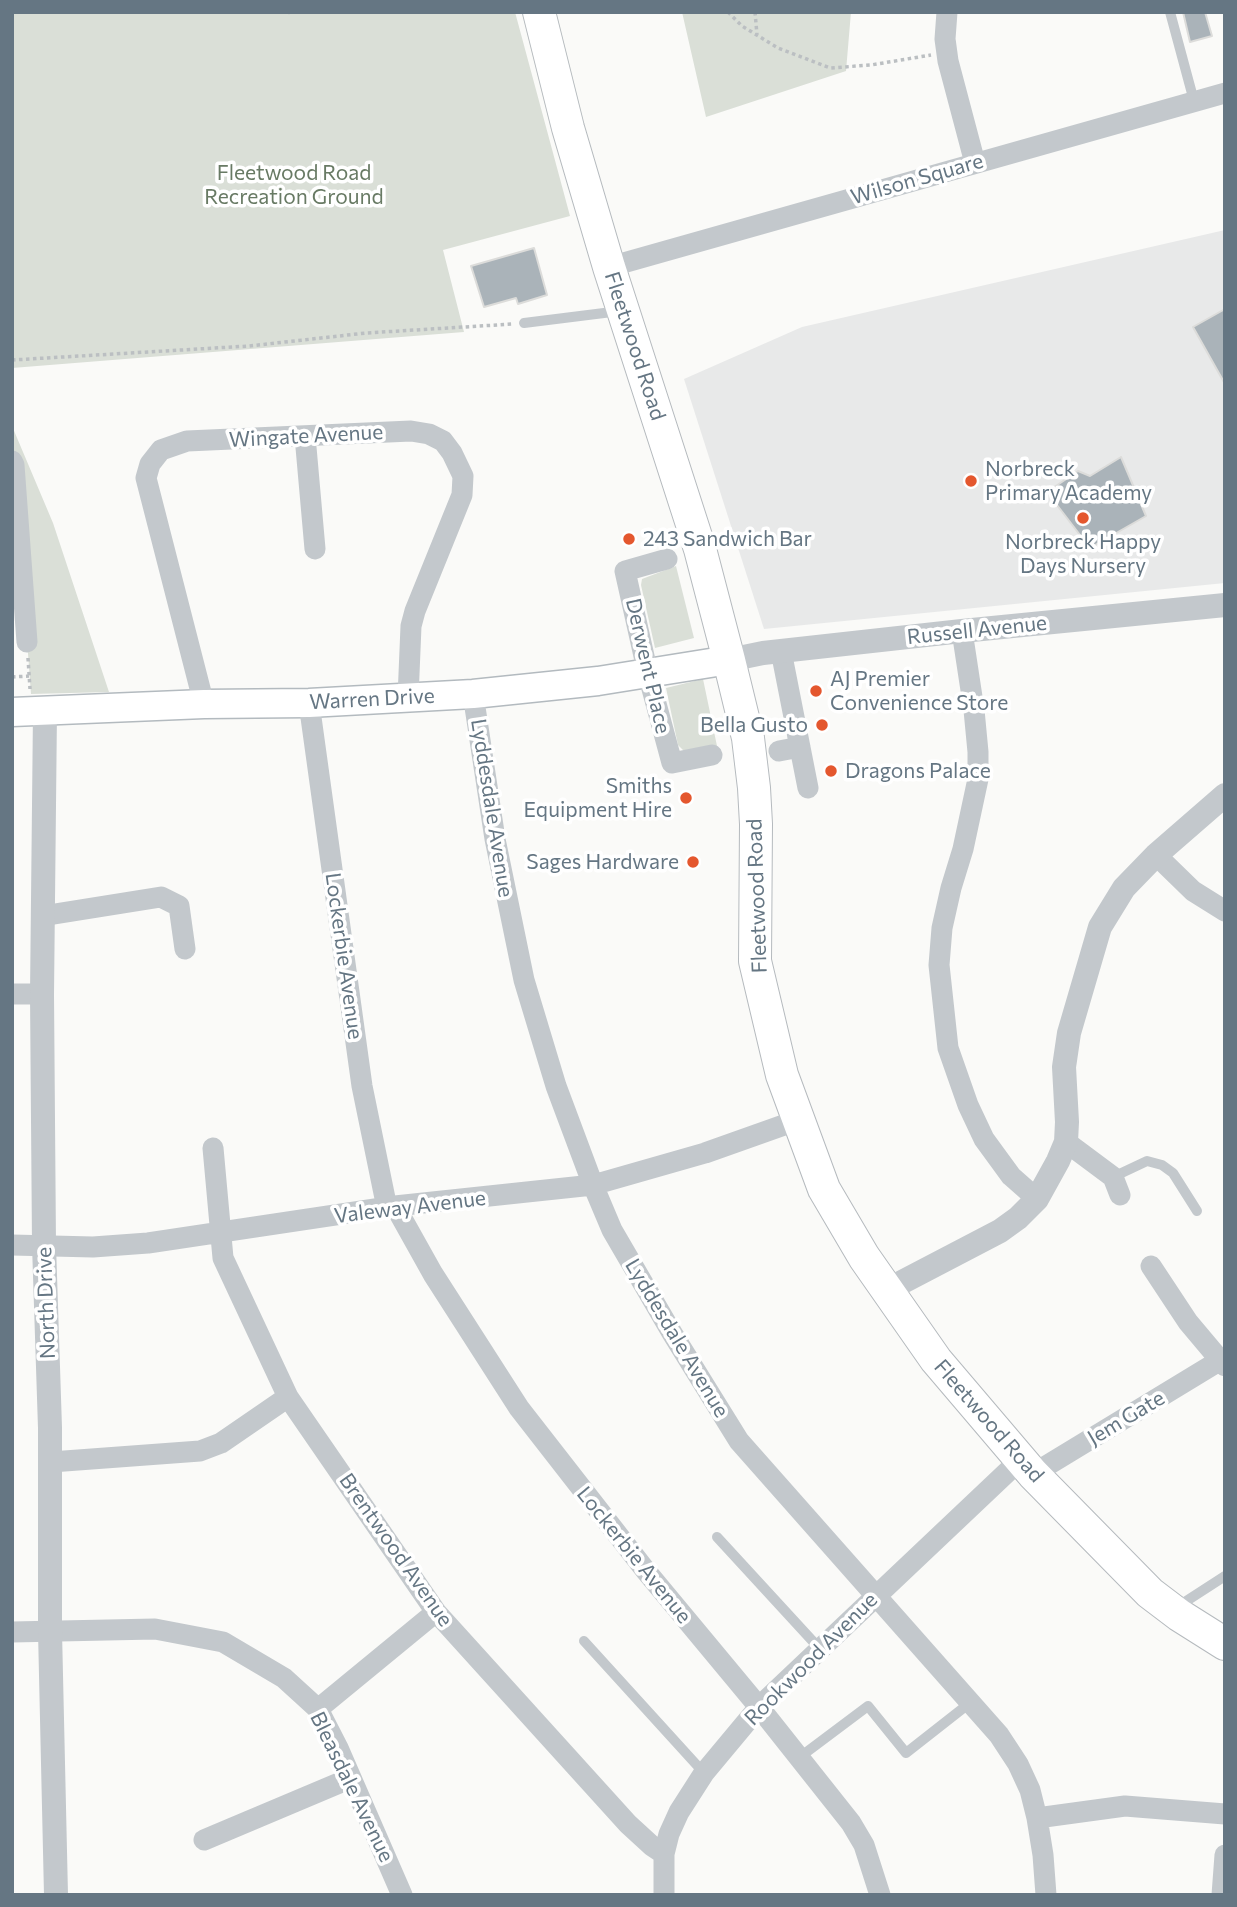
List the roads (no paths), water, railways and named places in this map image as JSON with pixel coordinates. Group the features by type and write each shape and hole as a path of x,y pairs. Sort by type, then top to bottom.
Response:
{"main road":[{"name":"Fleetwood Road","path":"539,12 568,128 622,311 700,549 748,738 756,824 755,961 782,1075 824,1189 864,1257 936,1360 1027,1466 1150,1593 1225,1644"},
{"name":"Warren Drive","path":"30,712 204,704 309,703 473,694 574,684 729,660"}],"street":[{"path":"947,12 947,53 975,163"},
{"name":"Wilson Square","path":"609,267 1225,93"},
{"name":"Wingate Avenue","path":"204,704 146,478 150,464 160,450 187,441 411,431 429,434 443,441 463,476 462,495 411,626 408,698"},
{"path":"305,436 315,549"},
{"path":"12,461 27,642"},
{"name":"Derwent Place","path":"667,559 625,571 648,674 672,763 712,755"},
{"name":"Russell Avenue","path":"729,660 781,651 1225,605"},
{"path":"962,631 975,720 978,779 942,928 939,965 948,1048 963,1093 984,1139 1011,1176 1037,1199"},
{"path":"781,651 790,749 808,788"},
{"name":"Lyddesdale Avenue","path":"473,694 495,839 524,980 556,1087 612,1230 658,1311 739,1441 999,1734 1030,1790 1043,1855 1046,1895"},
{"name":"Lockerbie Avenue","path":"309,703 362,1086 391,1207 519,1408 646,1571 800,1757 864,1845 880,1895"},
{"name":"North Drive","path":"30,712 42,916 44,1245 51,1462 50,1631 56,1895"},
{"path":"887,1290 1000,1231 1037,1199 1066,1142 1064,1067 1069,1033 1100,927 1124,888 1156,855 1225,795"},
{"path":"1156,855 1193,891 1225,911"},
{"path":"42,916 161,897 178,906 185,949"},
{"path":"12,994 42,994"},
{"name":"Valeway Avenue","path":"12,1245 93,1247 220,1234 391,1207 593,1185 705,1153 798,1120"},
{"path":"1066,1142 1116,1186"},
{"name":"Brentwood Avenue","path":"213,1148 223,1258 288,1397 436,1612 628,1824 664,1854"},
{"path":"1151,1266 1188,1322 1222,1364"},
{"name":"Jem Gate","path":"1027,1466 1222,1364"},
{"path":"51,1462 200,1451 220,1443 288,1397"},
{"name":"Rookwood Avenue","path":"664,1895 664,1854 669,1833 679,1812 704,1773 759,1707 876,1594 1027,1466"},
{"path":"318,1709 436,1612"},
{"name":"Bleasdale Avenue","path":"12,1632 155,1629 223,1642 284,1678 318,1709 402,1895"},
{"path":"204,1839 351,1777"},
{"path":"1037,1818 1125,1806 1225,1814"},
{"path":"1222,1895 1225,1856"}],"lane":[{"path":"1171,12 1194,101"},
{"path":"524,323 622,311"},
{"path":"1116,1186 1147,1161 1162,1165 1173,1173 1198,1211"},
{"path":"717,1537 819,1648"},
{"path":"1172,1610 1225,1576"},
{"path":"584,1641 704,1773"},
{"path":"800,1757 868,1706 906,1753 971,1702"}],"place":[{"name":"Norbreck Primary Academy","path":"971,481"},
{"name":"Norbreck Happy Days Nursery","path":"1083,518"},
{"name":"243 Sandwich Bar","path":"629,539"},
{"name":"AJ Premier Convenience Store","path":"816,691"},
{"name":"Bella Gusto","path":"822,725"},
{"name":"Dragons Palace","path":"831,771"},
{"name":"Smiths Equipment Hire","path":"686,798"},
{"name":"Sages Hardware","path":"693,862"}],"park label":[{"name":"Fleetwood Road Recreation Ground","path":"294,185"}]}
